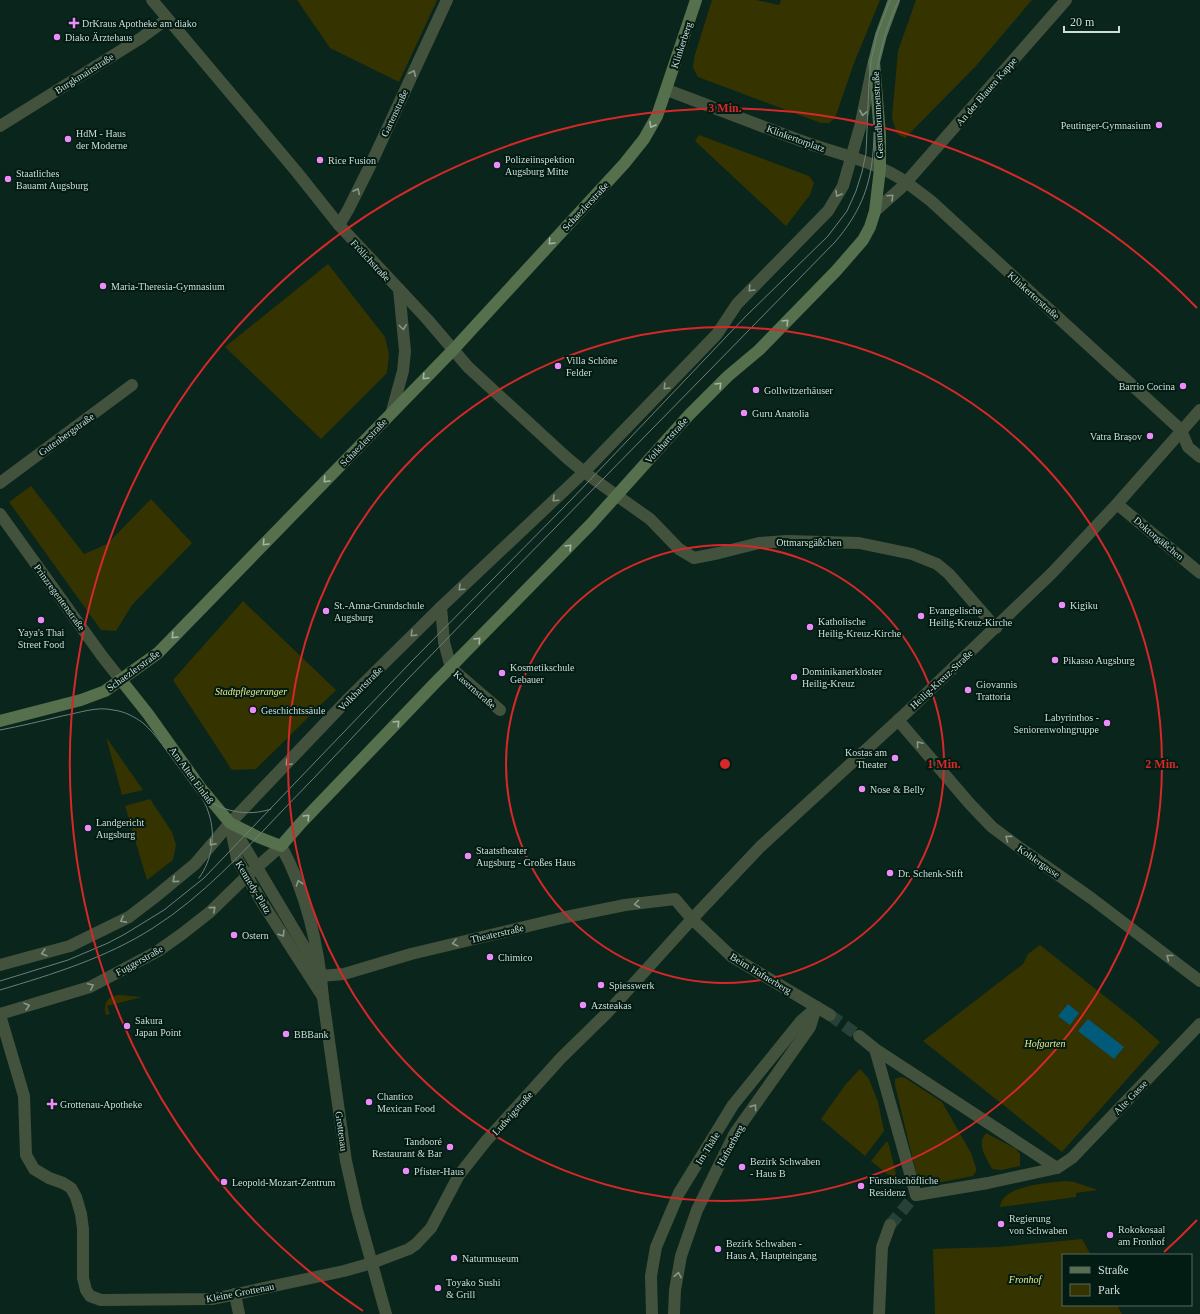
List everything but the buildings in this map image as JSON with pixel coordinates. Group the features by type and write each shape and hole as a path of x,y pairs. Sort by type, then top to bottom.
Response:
{"main road":[{"name":"Klinkerberg","path":"667,90 696,0"},
{"name":"Gesundbrunnenstraße","path":"880,169 880,135 874,62 883,29 894,0"},
{"name":"Schaezlerstraße","path":"0,721 81,700 105,691 158,653 453,350 624,164 644,139 657,116 667,90"},
{"name":"Volkhartstraße","path":"281,846 451,668 588,528 689,415 728,376 759,350 836,271 863,240 870,227 875,211 880,169"},
{"name":"Am Alten Einlaß","path":"121,680 148,714 212,803 230,823 258,837 281,846"}],"street":[{"name":"Frölichstraße","path":"152,0 296,170 339,225 399,289 468,367 584,472 616,495"},
{"name":"Gartenstraße","path":"339,225 370,166 447,0"},
{"name":"An der Blauen Kappe","path":"906,182 1066,0"},
{"name":"Burgkmairstraße","path":"0,126 141,38 167,19"},
{"name":"Gesundbrunnenstraße","path":"852,157 860,127 870,73 874,62"},
{"name":"Klinkertorplatz","path":"667,90 807,143 852,157 880,169"},
{"name":"Volkhartstraße","path":"230,823 350,697 441,607 584,472 717,334 737,304 828,211 843,186 852,157"},
{"name":"Klinkertorstraße","path":"880,169 895,174 931,201 1181,430"},
{"name":"Volkhartstraße","path":"875,211 906,182"},
{"path":"392,411 403,371 405,351 399,289"},
{"name":"Gutenbergstraße","path":"0,483 132,386"},
{"name":"Heilig-Kreuz-Straße","path":"692,919 760,847 898,720 1052,573 1117,504 1200,410"},
{"path":"1181,430 1188,447 1200,457"},
{"name":"Ottmarsgäßchen","path":"616,495 650,519 679,549 694,558 758,543 787,541 859,543 912,554 937,564 949,574 996,628"},
{"name":"Doktorgäßchen","path":"1117,504 1200,573"},
{"name":"Prinzregentenstraße","path":"0,514 121,680"},
{"path":"441,607 444,642 451,668"},
{"name":"Kasernstraße","path":"451,668 500,710"},
{"name":"Kohlergasse","path":"898,720 970,804 992,826 1020,848 1097,902 1200,981"},
{"path":"0,965 70,946 129,917 195,864 230,823"},
{"name":"Kennedy-Platz","path":"230,823 321,976"},
{"name":"Kennedy-Platz","path":"230,823 237,859 263,904 323,998"},
{"name":"Volkhartstraße","path":"257,867 281,846"},
{"name":"Kennedy-Platz","path":"281,846 300,886 314,938 321,976 323,998"},
{"name":"Fuggerstraße","path":"0,1015 90,987 158,951 210,912 257,867"},
{"name":"Theaterstraße","path":"321,976 344,974 418,953 566,917 626,906 675,899 692,919"},
{"name":"Beim Hafnerberg","path":"692,919 731,956 817,1007"},
{"name":"Ludwigstraße","path":"372,1263 410,1249 431,1228 459,1176 486,1141 561,1058 607,1013 692,919"},
{"name":"Grottenau","path":"323,998 346,1161 357,1210 372,1263"},
{"path":"817,1007 830,1015"},
{"name":"Im Thäle","path":"652,1314 651,1276 656,1247 679,1193 733,1105 801,1021 817,1007"},
{"name":"Hafnerberg","path":"674,1314 675,1290 681,1256 697,1210 735,1133 810,1027 817,1007"},
{"name":"Kleine Grottenau","path":"0,1015 24,1096 26,1155 34,1169 41,1174 64,1183 71,1188 78,1202 82,1221 83,1278 86,1290 90,1296 100,1300 213,1299 344,1271 372,1263"},
{"name":"Alte Gasse","path":"1057,1168 1072,1158 1200,1024"},
{"path":"859,1036 875,1049 1057,1168"},
{"path":"875,1049 914,1197 1057,1168"},
{"path":"878,1314 882,1247 890,1226"},
{"path":"372,1263 386,1314"},
{"path":"235,1294 239,1314"}],"green space":[{"path":"297,0 437,0 399,82 330,48"},
{"path":"712,0 756,0 779,5 781,0 880,0 854,63 835,118 829,123 821,123 698,77 693,68 694,58"},
{"path":"916,0 1032,0 975,67 905,138 897,134 892,118 898,51"},
{"path":"699,135 809,176 814,183 810,195 786,226 695,141"},
{"path":"328,264 385,337 389,354 387,373 321,439 225,347"},
{"path":"31,486 84,554 107,544 151,499 192,543 132,605 116,631 101,630 9,502"},
{"name":"Stadtpflegeranger","path":"243,601 336,690 256,769 232,770 173,680"},
{"path":"106,737 143,790 122,795"},
{"path":"150,799 172,832 176,845 173,860 147,880 125,806"},
{"name":"Hofgarten","path":"1040,945 1136,1021 1160,1042 1062,1152 923,1041 1023,964 1028,954"},
{"path":"120,995 142,997 107,1006 110,1014 106,1015 105,1007 109,998"},
{"path":"860,1069 869,1079 878,1102 884,1131 865,1156 821,1119 846,1084"},
{"path":"901,1077 905,1078 942,1102 971,1153 976,1168 973,1176 921,1186 918,1181 895,1085 895,1079"},
{"path":"986,1133 1016,1149 1020,1154 1020,1166 1001,1170 992,1169 985,1156 982,1146 983,1138"},
{"path":"887,1141 889,1145 897,1182 871,1161"},
{"path":"1066,1181 1074,1182 1098,1190 1076,1193 1076,1197 1000,1207 1003,1200 1009,1194 1027,1186"},
{"name":"Fronhof","path":"1082,1239 1090,1254 1062,1254 1062,1306 1118,1306 1122,1314 935,1314 933,1249 999,1247"}],"water":[{"path":"1068,1004 1079,1013 1070,1025 1058,1016"},
{"path":"1088,1019 1124,1047 1114,1059 1078,1031"}],"tunnel":[{"path":"830,1015 859,1036"},
{"path":"890,1225 912,1199"}],"tram line":[{"path":"0,981 68,960 108,943 164,910 204,878 411,662 569,502 746,316 828,236 847,211 856,191 862,172 866,153 871,61 877,34 890,0"},
{"path":"0,990 79,964 117,948 135,939 171,916 205,888 252,842 458,627 835,242 851,221 862,201 868,181 874,141 875,97 878,64 885,35 899,0"},
{"path":"0,730 94,709 107,709 121,712 143,723 157,738 196,789 207,807 211,822 212,848 207,864 199,878"},
{"path":"202,795 209,801 226,809 244,813 253,813 271,809"}],"place":[{"name":"DrKraus Apotheke am diako","path":"74,23"},
{"name":"Diako Ärztehaus","path":"57,37"},
{"name":"Peutinger-Gymnasium","path":"1159,125"},
{"name":"HdM - Haus der Moderne","path":"68,139"},
{"name":"Rice Fusion","path":"320,160"},
{"name":"Polizeiinspektion Augsburg Mitte","path":"497,165"},
{"name":"Staatliches Bauamt Augsburg","path":"8,179"},
{"name":"Maria-Theresia-Gymnasium","path":"103,286"},
{"name":"Villa Schöne Felder","path":"558,366"},
{"name":"Barrio Cocina","path":"1183,386"},
{"name":"Gollwitzerhäuser","path":"756,390"},
{"name":"Guru Anatolia","path":"744,413"},
{"name":"Vatra Brașov","path":"1150,436"},
{"name":"Kigiku","path":"1062,605"},
{"name":"St.-Anna-Grundschule Augsburg","path":"326,611"},
{"name":"Evangelische Heilig-Kreuz-Kirche","path":"921,616"},
{"name":"Yaya's Thai Street Food","path":"41,620"},
{"name":"Katholische Heilig-Kreuz-Kirche","path":"810,627"},
{"name":"Pikasso Augsburg","path":"1055,660"},
{"name":"Kosmetikschule Gebauer","path":"502,673"},
{"name":"Dominikanerkloster Heilig-Kreuz","path":"794,677"},
{"name":"Giovannis Trattoria","path":"968,690"},
{"name":"Geschichtssäule","path":"253,710"},
{"name":"Labyrinthos - Seniorenwohngruppe","path":"1107,723"},
{"name":"Kostas am Theater","path":"895,758"},
{"name":"Nose & Belly","path":"862,789"},
{"name":"Landgericht Augsburg","path":"88,828"},
{"name":"Staatstheater Augsburg - Großes Haus","path":"468,856"},
{"name":"Dr. Schenk-Stift","path":"890,873"},
{"name":"Ostern","path":"234,935"},
{"name":"Chimico","path":"490,957"},
{"name":"Spiesswerk","path":"601,985"},
{"name":"Azsteakas","path":"583,1005"},
{"name":"Sakura Japan Point","path":"127,1026"},
{"name":"BBBank","path":"286,1034"},
{"name":"Chantico Mexican Food","path":"369,1102"},
{"name":"Grottenau-Apotheke","path":"52,1104"},
{"name":"Tandooré Restaurant & Bar","path":"450,1147"},
{"name":"Bezirk Schwaben - Haus B","path":"742,1167"},
{"name":"Pfister-Haus","path":"406,1171"},
{"name":"Leopold-Mozart-Zentrum","path":"224,1182"},
{"name":"Fürstbischöfliche Residenz","path":"861,1186"},
{"name":"Regierung von Schwaben","path":"1001,1224"},
{"name":"Rokokosaal am Fronhof","path":"1110,1235"},
{"name":"Bezirk Schwaben - Haus A, Haupteingang","path":"718,1249"},
{"name":"Naturmuseum","path":"454,1258"},
{"name":"Toyako Sushi & Grill","path":"438,1288"}]}
